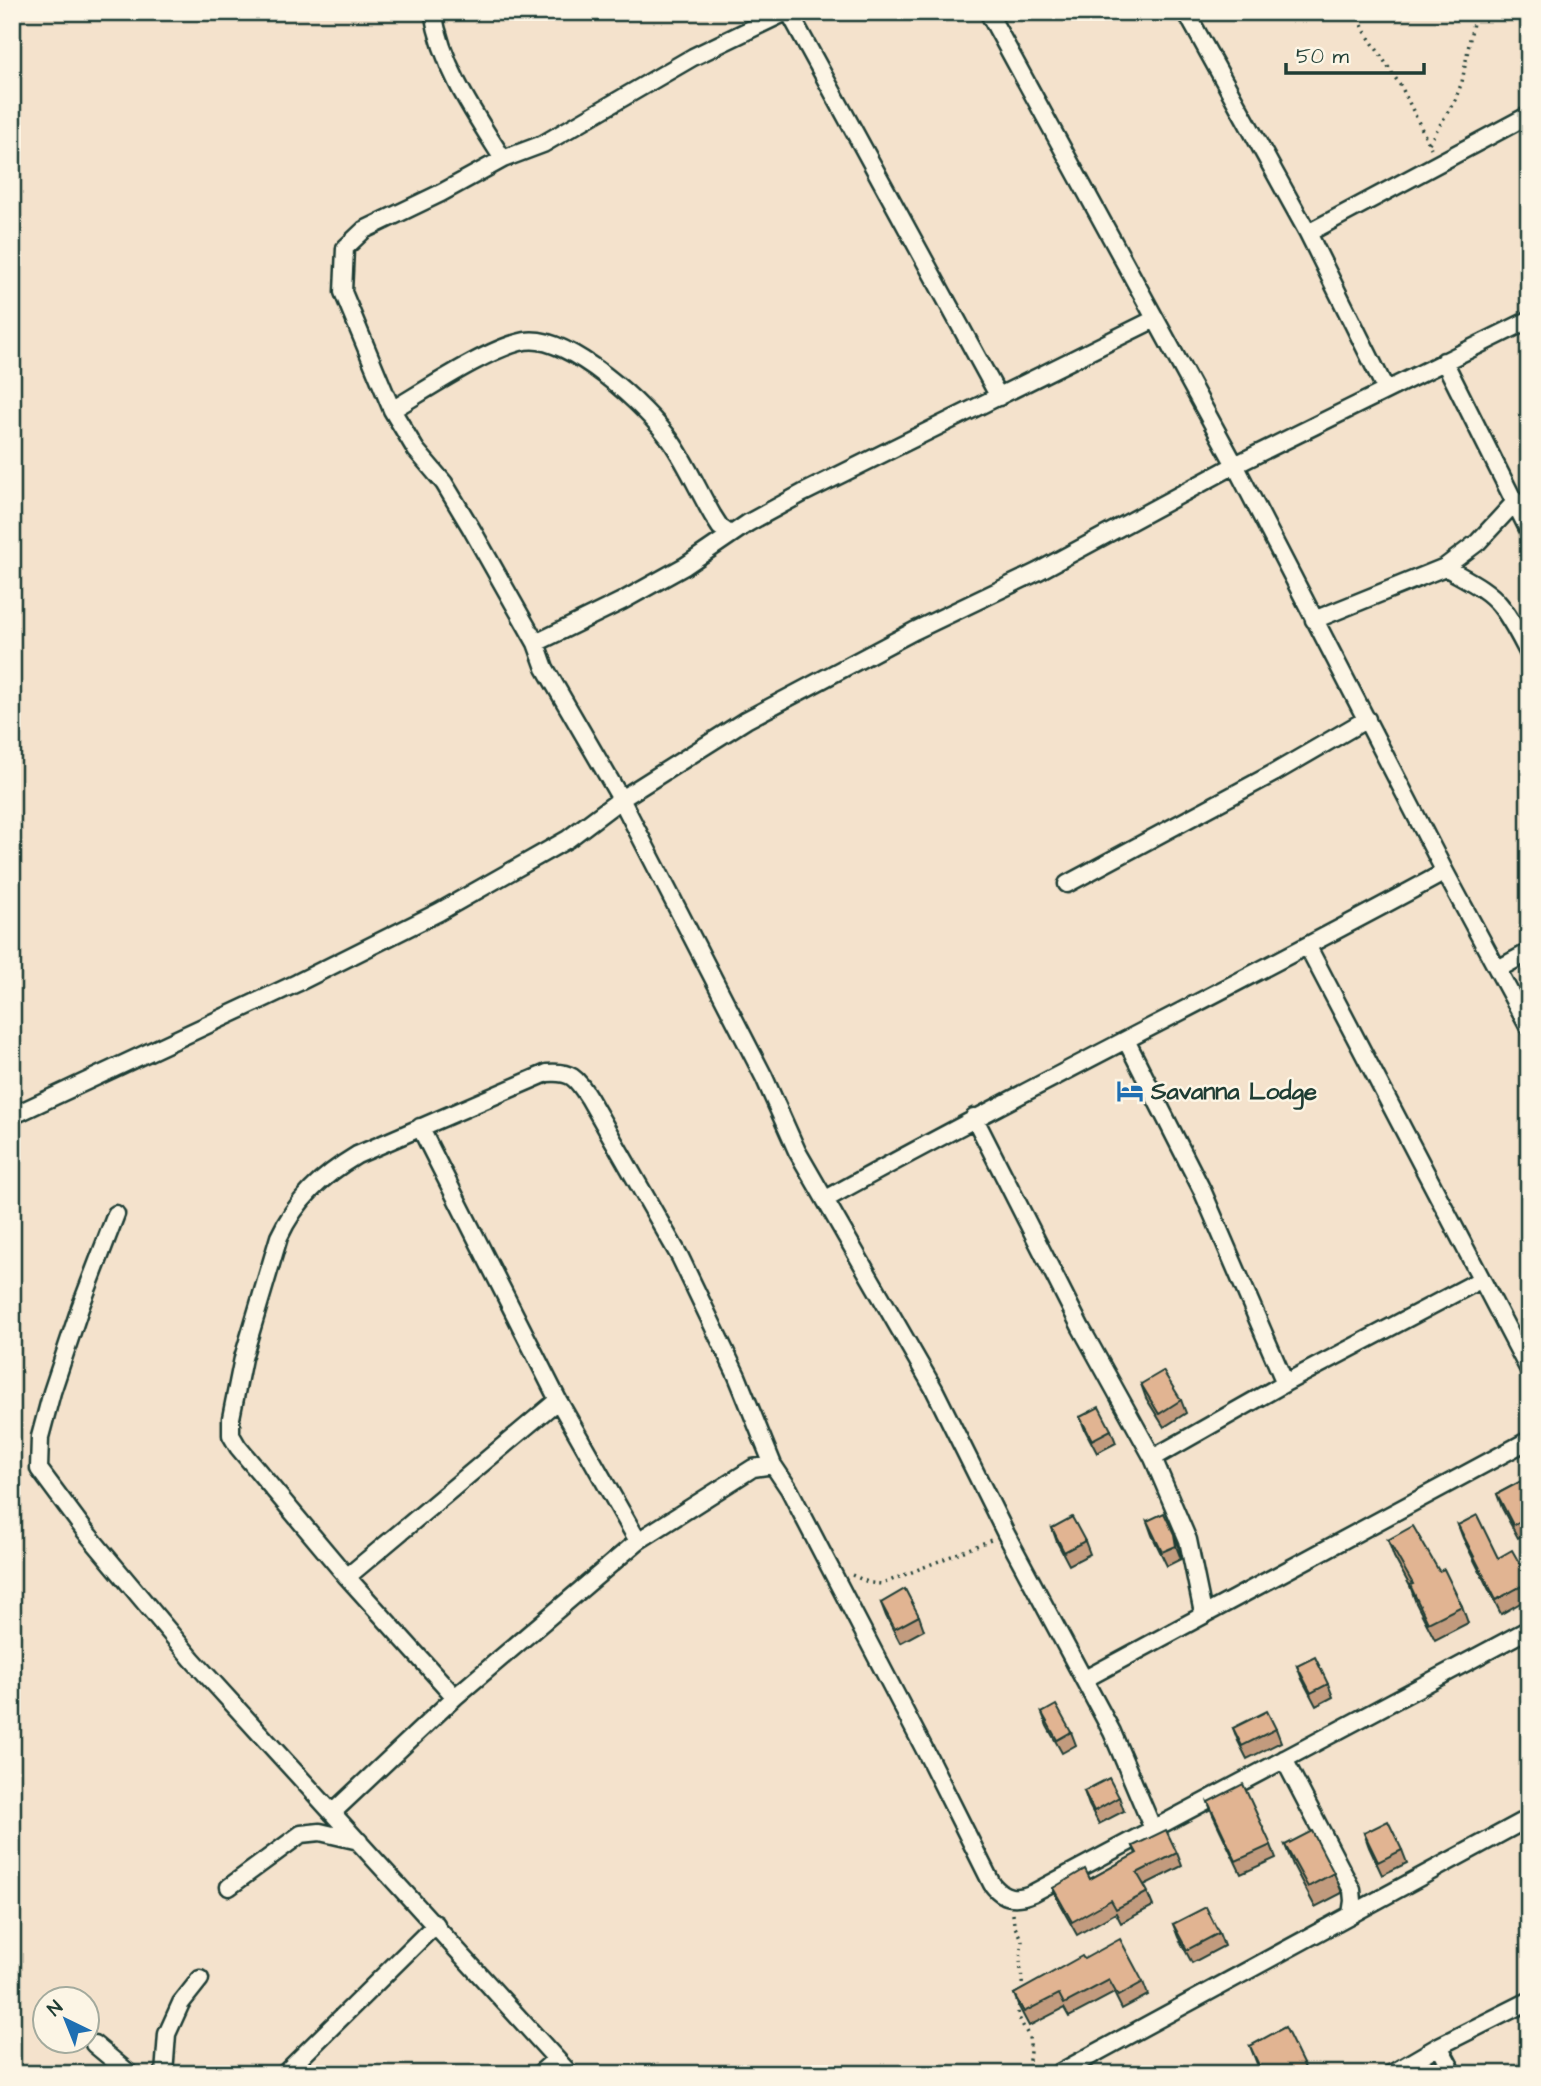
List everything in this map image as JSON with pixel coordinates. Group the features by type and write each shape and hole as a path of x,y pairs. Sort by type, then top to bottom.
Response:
{"street":[{"path":"433,12 436,32 458,87 503,159"},
{"path":"999,397 788,12 693,57 544,144 503,159 364,230 345,248 343,292 392,410 416,450 444,483 536,643 545,668 621,799 764,1077 797,1151 934,1389 1006,1534 1112,1732 1153,1829"},
{"path":"988,12 1236,465 1445,872 1529,1028"},
{"path":"1186,12 1308,233 1386,390"},
{"path":"1308,233 1529,115"},
{"path":"536,643 622,601 685,566 730,534 815,487 1155,319"},
{"path":"12,1116 297,983 439,912 568,839 621,799 747,720 914,631 1037,572 1236,465 1529,320"},
{"path":"392,410 492,354 526,341 545,342 571,351 596,368 663,429 720,527 730,534"},
{"path":"1444,361 1529,531"},
{"path":"1314,620 1444,567 1478,542 1516,501"},
{"path":"1444,567 1500,604 1529,654"},
{"path":"1067,884 1274,773 1367,719"},
{"path":"825,1199 974,1117 1308,947 1445,872"},
{"path":"1308,947 1529,1370"},
{"path":"1498,969 1529,952"},
{"path":"1126,1040 1202,1190 1286,1383"},
{"path":"455,1697 347,1577 233,1441 231,1418 243,1358 279,1237 292,1212 308,1191 340,1165 420,1127 547,1073 561,1072 572,1076 589,1098 680,1257 737,1376 773,1465 789,1489 997,1892 1011,1898 1034,1893 1529,1629"},
{"path":"974,1117 1082,1328 1153,1458 1188,1540 1203,1614"},
{"path":"420,1127 558,1400 638,1541"},
{"path":"116,1214 52,1392 40,1437 39,1469 85,1531 183,1648 570,2074"},
{"path":"1153,1458 1286,1383 1480,1280"},
{"path":"347,1577 558,1400"},
{"path":"1084,1679 1529,1440"},
{"path":"332,1813 455,1697 638,1541 753,1468 773,1465"},
{"path":"1284,1759 1352,1890 1351,1914"},
{"path":"1057,2074 1529,1818"},
{"path":"229,1886 301,1834 320,1832 359,1841"},
{"path":"284,2074 436,1924"},
{"path":"164,2074 167,2034 181,2003 200,1979"},
{"path":"1391,2074 1439,2046 1529,2001"},
{"path":"1439,2046 1454,2074"},
{"path":"102,2051 130,2074"},
{"path":"539,2074 556,2059"}],"path":[{"path":"1357,12 1364,30 1402,88 1437,164"},
{"path":"1429,143 1455,100 1462,82 1475,12"},
{"path":"825,1562 870,1584 882,1584 1006,1534"},
{"path":"1011,1898 1014,1924 1023,1941 1020,1960 1023,1987 1017,2010 1030,2046 1027,2074"}],"building":[{"path":"1163,1371 1181,1400 1159,1414 1141,1384"},
{"path":"1099,1407 1111,1430 1092,1440 1080,1417"},
{"path":"1529,1477 1529,1517 1513,1525 1497,1494"},
{"path":"1164,1513 1174,1534 1176,1546 1162,1552 1147,1521"},
{"path":"1477,1515 1498,1558 1512,1550 1529,1580 1496,1600 1458,1525"},
{"path":"1072,1517 1085,1541 1064,1552 1052,1528"},
{"path":"1413,1526 1439,1571 1444,1569 1462,1606 1428,1623 1410,1585 1413,1584 1388,1540"},
{"path":"905,1589 919,1616 895,1629 881,1603"},
{"path":"1315,1657 1328,1684 1311,1693 1297,1666"},
{"path":"1056,1705 1071,1732 1057,1740 1042,1713"},
{"path":"1267,1711 1276,1729 1242,1746 1233,1728"},
{"path":"1109,1778 1119,1797 1094,1811 1084,1791"},
{"path":"1243,1784 1271,1845 1236,1861 1208,1802"},
{"path":"1388,1821 1402,1850 1378,1862 1364,1833"},
{"path":"1166,1830 1177,1853 1137,1873 1148,1892 1116,1909 1111,1900 1072,1922 1053,1888 1085,1869 1090,1879 1137,1853 1133,1846"},
{"path":"1312,1831 1334,1873 1308,1887 1285,1845"},
{"path":"1206,1907 1219,1933 1187,1950 1173,1924"},
{"path":"1120,1939 1143,1982 1118,1996 1109,1980 1064,2004 1059,1994 1024,2012 1014,1994 1082,1956 1084,1959"},
{"path":"1285,2027 1308,2074 1263,2074 1250,2046"},
{"path":"1054,2068 1057,2074 1044,2074"}],"place":[{"name":"Savanna Lodge","path":"1130,1091"}]}
